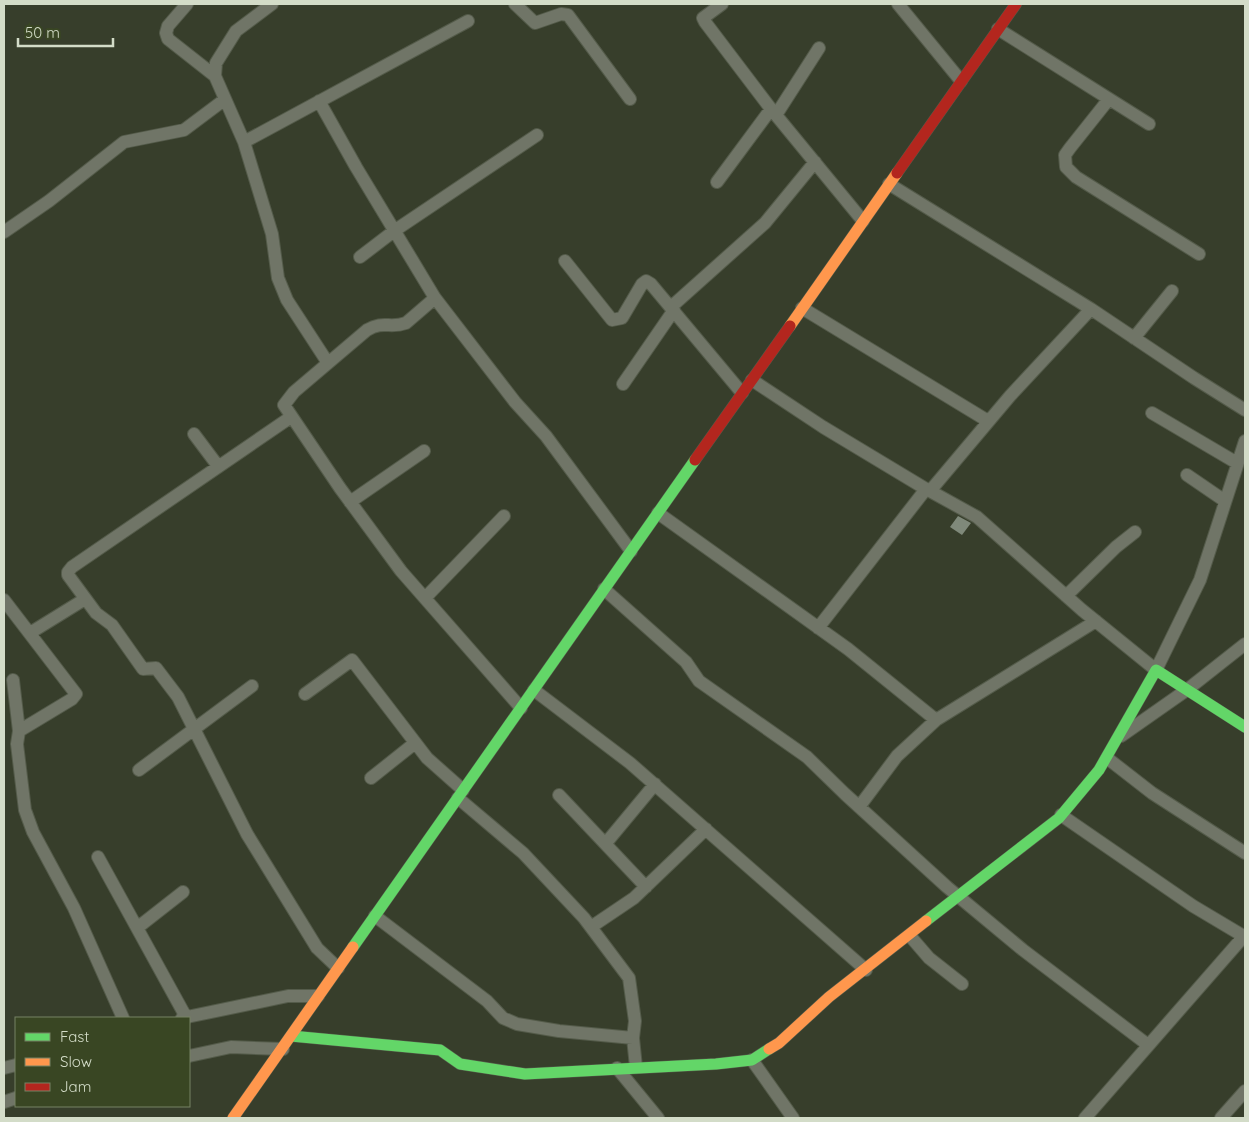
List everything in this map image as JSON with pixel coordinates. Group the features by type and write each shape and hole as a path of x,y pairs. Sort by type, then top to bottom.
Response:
{"main road":[{"path":"233,1118 1016,4"},
{"path":"291,1036 440,1050 460,1064 512,1073 617,1068 636,1065 716,1064 752,1060 779,1042 829,998 960,897 1061,815 1093,780 1119,738 1156,670 1245,727"}],"street":[{"path":"187,4 168,26 166,33 168,39 215,76"},
{"path":"272,4 236,31 216,63 215,76 244,142 272,234 278,278 287,300 328,363"},
{"path":"515,4 535,23 561,14 568,15 630,99"},
{"path":"722,4 704,9 705,22 773,112 863,221"},
{"path":"898,4 962,81"},
{"path":"244,142 468,21"},
{"path":"998,29 1149,124"},
{"path":"717,182 773,112 819,48"},
{"path":"1109,99 1070,148 1066,155 1066,167 1076,177 1199,254"},
{"path":"4,232 49,201 124,142 184,130 224,100"},
{"path":"319,101 394,231 436,298 515,402 546,436 631,551"},
{"path":"360,257 394,231 537,135"},
{"path":"623,384 672,309 765,223 815,162"},
{"path":"889,184 1091,309 1245,410"},
{"path":"565,261 612,320 622,318 646,281 672,309 742,393"},
{"path":"1134,338 1172,291"},
{"path":"436,298 406,323 400,325 378,324 372,327 287,399 284,405 350,502 401,571 521,708"},
{"path":"802,308 988,422"},
{"path":"818,628 928,490 1091,309"},
{"path":"752,380 823,427 977,517 1066,596 1156,670 1200,580 1245,441"},
{"path":"1152,413 1237,463"},
{"path":"291,417 72,568 68,575 96,613 112,625 143,669 156,668 178,697 247,834 316,948 338,968"},
{"path":"194,434 218,466"},
{"path":"350,502 424,452"},
{"path":"1187,475 1225,501"},
{"path":"658,513 818,628 936,720"},
{"path":"425,598 504,516"},
{"path":"1066,596 1116,547 1135,532"},
{"path":"604,589 686,662 699,681 808,757 859,808 960,897 1023,950 1148,1045"},
{"path":"30,633 85,599"},
{"path":"4,600 76,694 72,699 19,731"},
{"path":"859,808 897,756 936,720 1096,621"},
{"path":"1119,738 1188,689 1245,644"},
{"path":"305,694 352,660 427,758 461,794 523,853 591,927 628,978 634,1021 636,1065"},
{"path":"13,680 19,731 17,744 25,810 33,832 74,908 123,1017"},
{"path":"139,770 252,686"},
{"path":"534,690 655,784 866,970"},
{"path":"371,778 415,743"},
{"path":"1107,758 1152,793 1245,854"},
{"path":"606,843 655,784"},
{"path":"559,795 646,887"},
{"path":"1061,815 1193,906 1245,937 1085,1118"},
{"path":"591,927 634,898 706,829"},
{"path":"98,856 183,1017"},
{"path":"137,928 183,892"},
{"path":"374,916 487,1000 503,1018 517,1024 634,1042"},
{"path":"910,936 929,958 962,984"},
{"path":"189,1017 288,996 318,996"},
{"path":"190,1056 231,1047 283,1049"},
{"path":"752,1060 793,1118"},
{"path":"617,1068 658,1118"},
{"path":"1222,1118 1245,1091"}],"building":[{"path":"958,516 971,523 962,535 950,527"}],"traffic: fast":[{"path":"353,947 695,460"},
{"path":"926,921 1059,818 1099,770 1156,670 1245,727"},
{"path":"291,1036 440,1050 460,1064 525,1074 716,1064 752,1060 769,1049"}],"traffic: slow":[{"path":"790,326 897,173"},
{"path":"769,1049 779,1043 829,997 926,921"},
{"path":"233,1118 353,947"}],"traffic: jam":[{"path":"897,173 1016,4"},
{"path":"695,460 790,326"}]}
